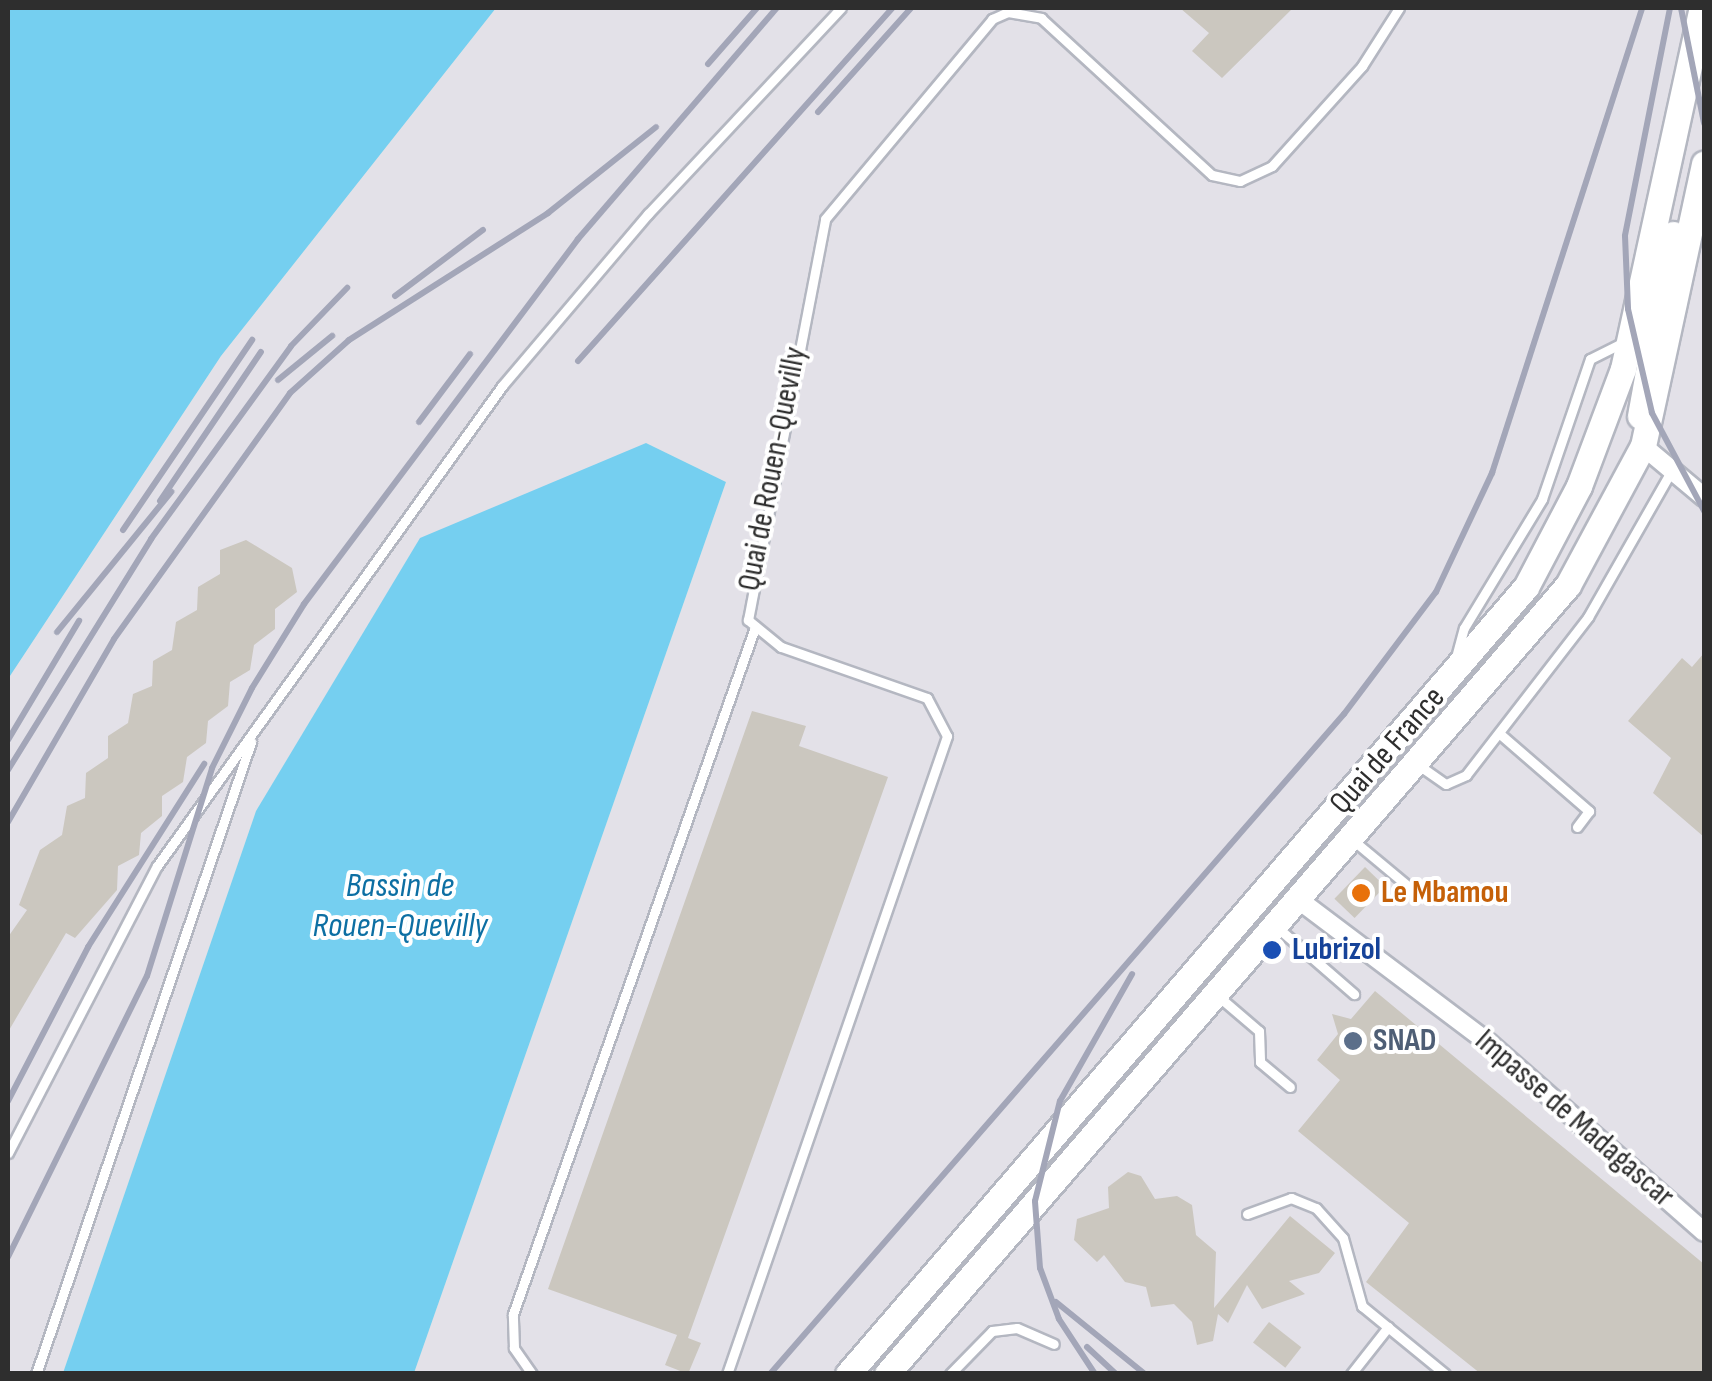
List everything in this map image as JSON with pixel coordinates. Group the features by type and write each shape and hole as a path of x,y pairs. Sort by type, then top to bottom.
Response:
{"main road":[{"name":"Quai de France","path":"848,1374 1455,675 1526,586 1597,444 1630,340 1702,8"},
{"path":"1597,444 1620,436 1644,446 1644,373 1680,200 1672,148"},
{"name":"Quai de France","path":"887,1374 1568,585 1644,446 1704,164"}],"street":[{"path":"1644,446 1704,497"},
{"name":"Impasse de Madagascar","path":"1299,900 1489,1044 1704,1232"}],"lane":[{"path":"8,1153 157,866 252,734 550,326 841,8"},
{"name":"Quai de Rouen-Quevilly","path":"727,1374 947,736 928,698 780,647 754,630 746,602 824,219 992,19 1008,12 1041,18 1212,175 1240,182 1272,166 1362,66 1400,8"},
{"path":"1455,675 1457,642 1542,499 1590,359 1602,346 1630,340"},
{"path":"1417,764 1446,784 1458,782 1500,734 1588,618 1672,470"},
{"path":"532,1374 514,1348 514,1314 754,630"},
{"path":"36,1374 224,837 252,734"},
{"path":"1500,734 1589,810 1577,827"},
{"path":"1352,839 1408,886"},
{"path":"1276,926 1354,994"},
{"path":"1216,994 1259,1031 1260,1062 1290,1087"},
{"path":"1246,1214 1290,1198 1316,1208 1342,1238 1353,1293 1445,1374"},
{"path":"1350,1374 1388,1327"},
{"path":"950,1374 992,1331 1017,1328 1054,1344"}],"shaded area":[{"path":"496,8 1704,8 1704,1373 414,1373 726,482 646,443 256,811 63,1373 8,1373 8,679 221,356"}],"water":[{"path":"8,8 496,8 221,356 8,679"},
{"name":"Bassin de Rouen-Quevilly","path":"646,443 726,482 414,1373 63,1373 256,811 420,538"}],"building":[{"path":"1180,8 1293,8 1222,78 1192,51 1209,33"},
{"path":"246,540 292,568 297,592 275,609 275,629 254,645 250,670 230,682 228,706 208,721 206,743 187,757 183,782 162,796 162,816 141,833 139,855 118,866 117,890 75,938 66,933 8,1032 8,937 27,910 19,905 40,850 62,835 67,806 85,798 86,773 108,758 108,736 128,723 133,694 152,686 153,661 172,650 176,622 197,610 198,587 220,574 220,550"},
{"path":"1704,653 1704,837 1653,793 1671,758 1628,721 1682,658 1692,667"},
{"path":"752,711 806,726 799,746 888,777 688,1338 701,1343 688,1374 665,1365 677,1335 548,1289"},
{"name":"Le Mbamou","path":"1365,867 1385,886 1355,918 1334,899"},
{"path":"1375,991 1704,1264 1704,1374 1481,1374 1366,1282 1409,1223 1298,1131 1340,1080 1317,1060 1338,1034 1332,1014 1351,1019"},
{"path":"1128,1172 1141,1176 1155,1199 1177,1196 1192,1205 1196,1235 1216,1252 1214,1308 1290,1216 1335,1253 1319,1273 1289,1281 1305,1294 1262,1309 1247,1285 1228,1323 1218,1314 1213,1341 1197,1345 1192,1322 1174,1304 1151,1307 1146,1287 1125,1282 1104,1255 1097,1262 1074,1240 1077,1219 1109,1208 1108,1187"},
{"path":"1269,1322 1301,1347 1285,1368 1253,1342"}],"railway":[{"path":"708,64 757,8"},
{"path":"8,1257 147,976 212,768 252,688 304,604 578,239 777,8"},
{"path":"578,361 892,8"},
{"path":"818,112 911,8"},
{"path":"770,1374 1344,714 1436,592 1492,473 1642,8"},
{"path":"1670,8 1625,236 1628,309 1652,413 1704,511"},
{"path":"1681,8 1704,123"},
{"path":"8,822 114,639 290,393 349,340 548,213 656,127"},
{"path":"395,296 483,230"},
{"path":"8,770 151,539 291,346 347,288"},
{"path":"278,380 332,336"},
{"path":"123,530 252,340"},
{"path":"160,501 261,352"},
{"path":"419,422 470,354"},
{"path":"57,632 171,492"},
{"path":"8,740 79,621"},
{"path":"8,1101 88,947 204,764"},
{"path":"1095,1374 1059,1319 1040,1268 1035,1201 1060,1101 1132,974"},
{"path":"1056,1302 1145,1374"},
{"path":"1087,1347 1116,1374"}],"place":[{"name":"Le Mbamou","path":"1361,893"},
{"name":"Lubrizol","path":"1272,950"},
{"name":"SNAD","path":"1353,1041"}]}
